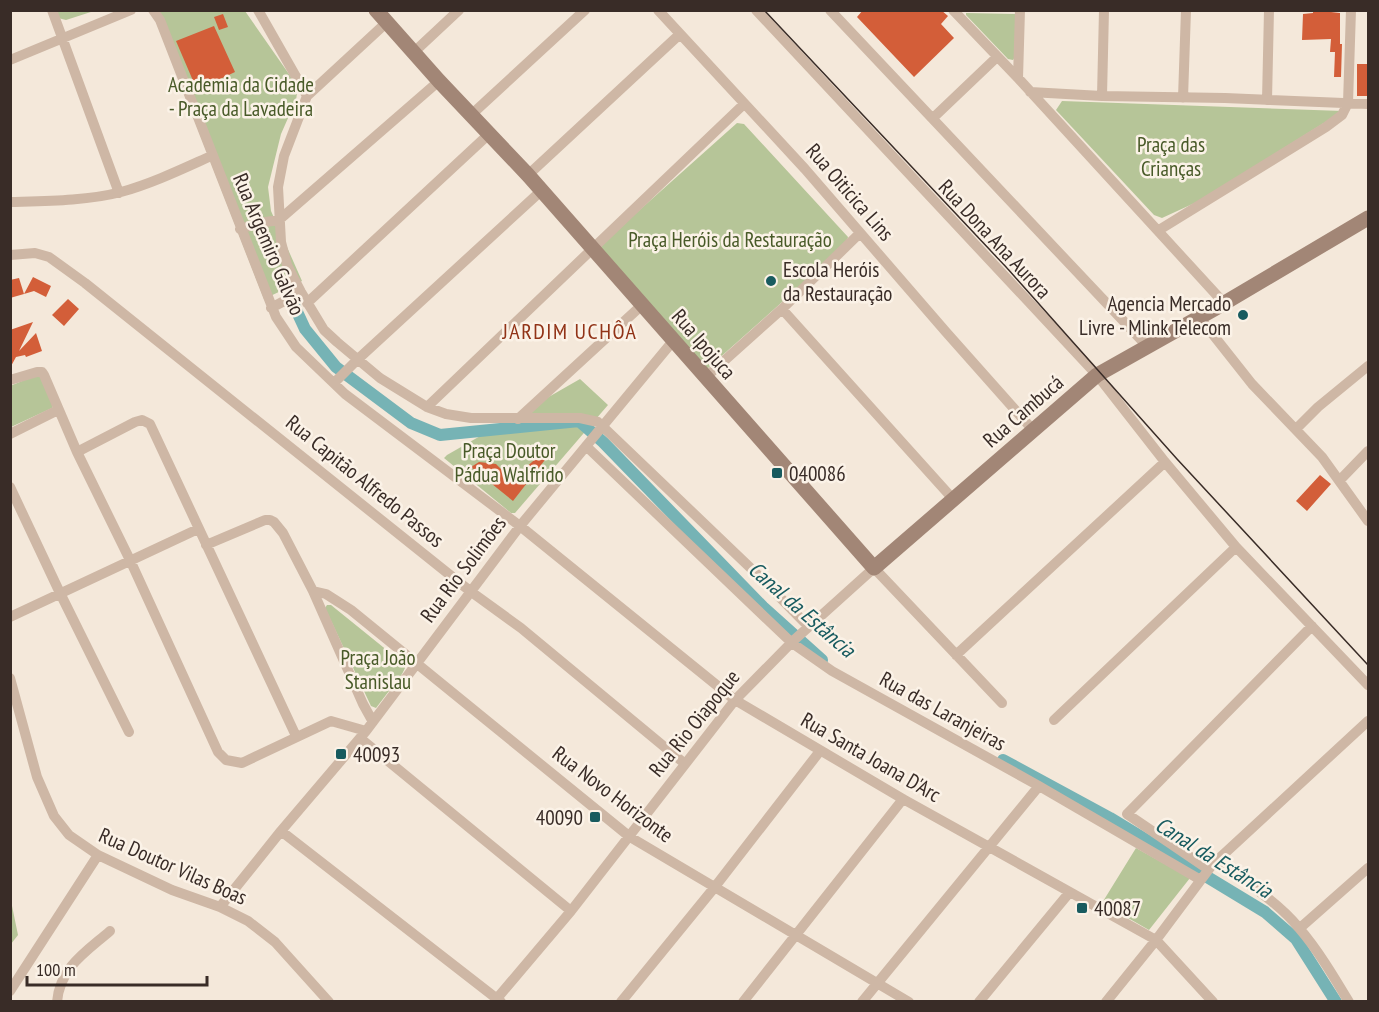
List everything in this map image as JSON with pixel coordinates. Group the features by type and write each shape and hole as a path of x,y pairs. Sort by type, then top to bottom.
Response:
{"main road":[{"name":"Rua Ipojuca","path":"376,10 413,53 528,175 874,568"},
{"name":"Rua Cambucá","path":"874,568 1097,375 1368,218"}],"street":[{"path":"52,10 118,193"},
{"path":"10,60 131,10"},
{"name":"Rua Argemiro Galvão","path":"153,10 160,20 271,308 296,347 387,426 520,526"},
{"path":"258,10 307,96 386,23"},
{"path":"413,53 459,10"},
{"path":"471,115 585,10"},
{"name":"Rua Oiticica Lins","path":"658,10 860,233 1033,430"},
{"name":"Rua Dona Ana Aurora","path":"756,10 1097,375 1236,547 1368,685"},
{"path":"830,10 1147,346"},
{"path":"953,10 1159,230 1220,305"},
{"path":"1018,78 1020,10"},
{"path":"1102,96 1104,10"},
{"path":"1183,98 1186,10"},
{"path":"1267,100 1269,10"},
{"path":"1159,230 1337,120 1346,111 1352,10"},
{"path":"528,175 680,34"},
{"path":"933,118 997,57"},
{"path":"240,229 279,220 439,81"},
{"path":"1030,92 1368,104"},
{"name":"Rua Argemiro Galvão","path":"307,96 290,137 279,175 279,220 281,242 287,265 300,292 324,330 356,361 380,378 427,407 446,414 471,418 580,418 591,419 603,428"},
{"path":"427,407 744,104"},
{"path":"307,303 489,134"},
{"path":"10,202 57,201 118,193 168,176 211,156"},
{"path":"335,382 541,191"},
{"path":"706,377 782,309 860,233"},
{"name":"Rua Capitão Alfredo Passos","path":"10,255 40,254 63,266 471,591 521,628 684,764"},
{"path":"271,308 300,292"},
{"path":"518,419 642,305"},
{"path":"782,309 953,499"},
{"path":"1198,318 1234,363 1322,457 1368,520"},
{"name":"Rua Rio Solimões","path":"220,907 363,735 520,526 673,341"},
{"path":"1296,429 1318,407 1368,366"},
{"path":"10,380 42,372 77,452 130,560 218,752 226,760 235,763 249,761 296,736 331,721 363,735 571,911"},
{"path":"10,434 58,410"},
{"path":"77,452 135,422 144,420 153,429 296,736"},
{"path":"603,428 808,628"},
{"name":"Rua das Laranjeiras","path":"588,444 792,642 832,671 1039,786 1207,870 1248,884 1288,915 1300,928 1349,1002"},
{"path":"1340,480 1368,451"},
{"path":"956,656 1166,462"},
{"path":"10,487 129,732"},
{"path":"206,545 265,520 274,522 283,533 313,591 373,722"},
{"name":"Rua Santa Joana D'Arc","path":"520,526 735,700 903,800 1156,940 1213,1002"},
{"path":"10,617 198,529"},
{"path":"1054,720 1236,547"},
{"name":"Rua Rio Oiapoque","path":"498,1001 630,837 735,700 792,642 874,568"},
{"name":"Rua Ipojuca","path":"874,568 1002,703"},
{"name":"Rua Novo Horizonte","path":"313,591 326,594 344,605 630,837 909,1002"},
{"path":"1207,870 1127,814 1312,626"},
{"name":"Rua Doutor Vilas Boas","path":"10,678 37,777 54,816 69,835 98,855 172,890 240,916 274,942 329,1002"},
{"path":"1106,1002 1156,940 1207,870 1368,721"},
{"path":"621,1002 714,888 820,751"},
{"path":"862,1002 1039,786"},
{"path":"743,1002 903,800"},
{"path":"281,831 498,1001"},
{"path":"10,991 98,855"},
{"path":"1300,928 1368,868"},
{"path":"979,1002 1069,893"},
{"path":"57,1002 66,971 110,931"}],"green space":[{"path":"56,11 94,11 66,20 58,18"},
{"name":"Academia da Cidade - Praça da Lavadeira","path":"152,11 245,11 298,87 296,100 281,134 268,187 271,211 302,281 264,299"},
{"path":"966,13 1016,14 1015,57 1013,60 1008,59"},
{"name":"Praça das Crianças","path":"1062,101 1343,111 1199,201 1162,218 1154,215 1056,110"},
{"name":"Praça Heróis da Restauração","path":"737,123 744,124 848,237 846,245 707,369 599,250 606,240"},
{"path":"39,374 53,401 52,408 11,427 10,386"},
{"name":"Praça Doutor Pádua Walfrido","path":"580,379 608,405 515,513 511,513 444,458 447,455"},
{"name":"Praça João Stanislau","path":"331,605 404,664 402,674 376,708 371,706 325,608"},
{"path":"1136,848 1190,878 1149,930 1102,903"},
{"path":"11,901 18,935 10,944"}],"building":[{"path":"863,10 941,10 948,16 941,24 954,38 914,77 857,17"},
{"path":"1313,10 1340,13 1341,77 1334,77 1335,52 1330,52 1331,39 1302,40 1303,14 1313,13"},
{"path":"223,14 228,27 219,30 214,17"},
{"path":"214,26 235,72 197,90 176,41"},
{"path":"1357,64 1368,64 1368,96 1357,96"},
{"path":"33,277 51,286 46,297 34,291 24,294"},
{"path":"19,278 24,294 10,298 10,280"},
{"path":"68,299 79,309 64,326 52,315"},
{"path":"33,322 19,351 36,333 42,351 26,357 25,355 16,357 10,368 10,330"},
{"path":"552,444 555,447 513,501 471,467 479,462 496,464 503,471 515,466 522,471"},
{"path":"1320,475 1331,484 1307,511 1296,501"}],"waterway":[{"name":"Canal da Estância","path":"292,301 305,329 336,367 411,423 440,435 579,421 603,442 763,607 822,660"},
{"name":"Canal da Estância","path":"1003,760 1110,818 1265,912 1296,939 1336,1002"}],"tram line":[{"path":"764,10 1007,268 1177,459 1368,665"}],"place":[{"name":"Escola Heróis da Restauração","path":"771,281"},
{"name":"Agencia Mercado Livre - Mlink Telecom","path":"1243,315"},
{"name":"040086","path":"777,473"},
{"name":"40093","path":"341,754"},
{"name":"40090","path":"595,817"},
{"name":"40087","path":"1082,908"}],"district":[{"name":"JARDIM UCHÔA","path":"570,331"}]}
